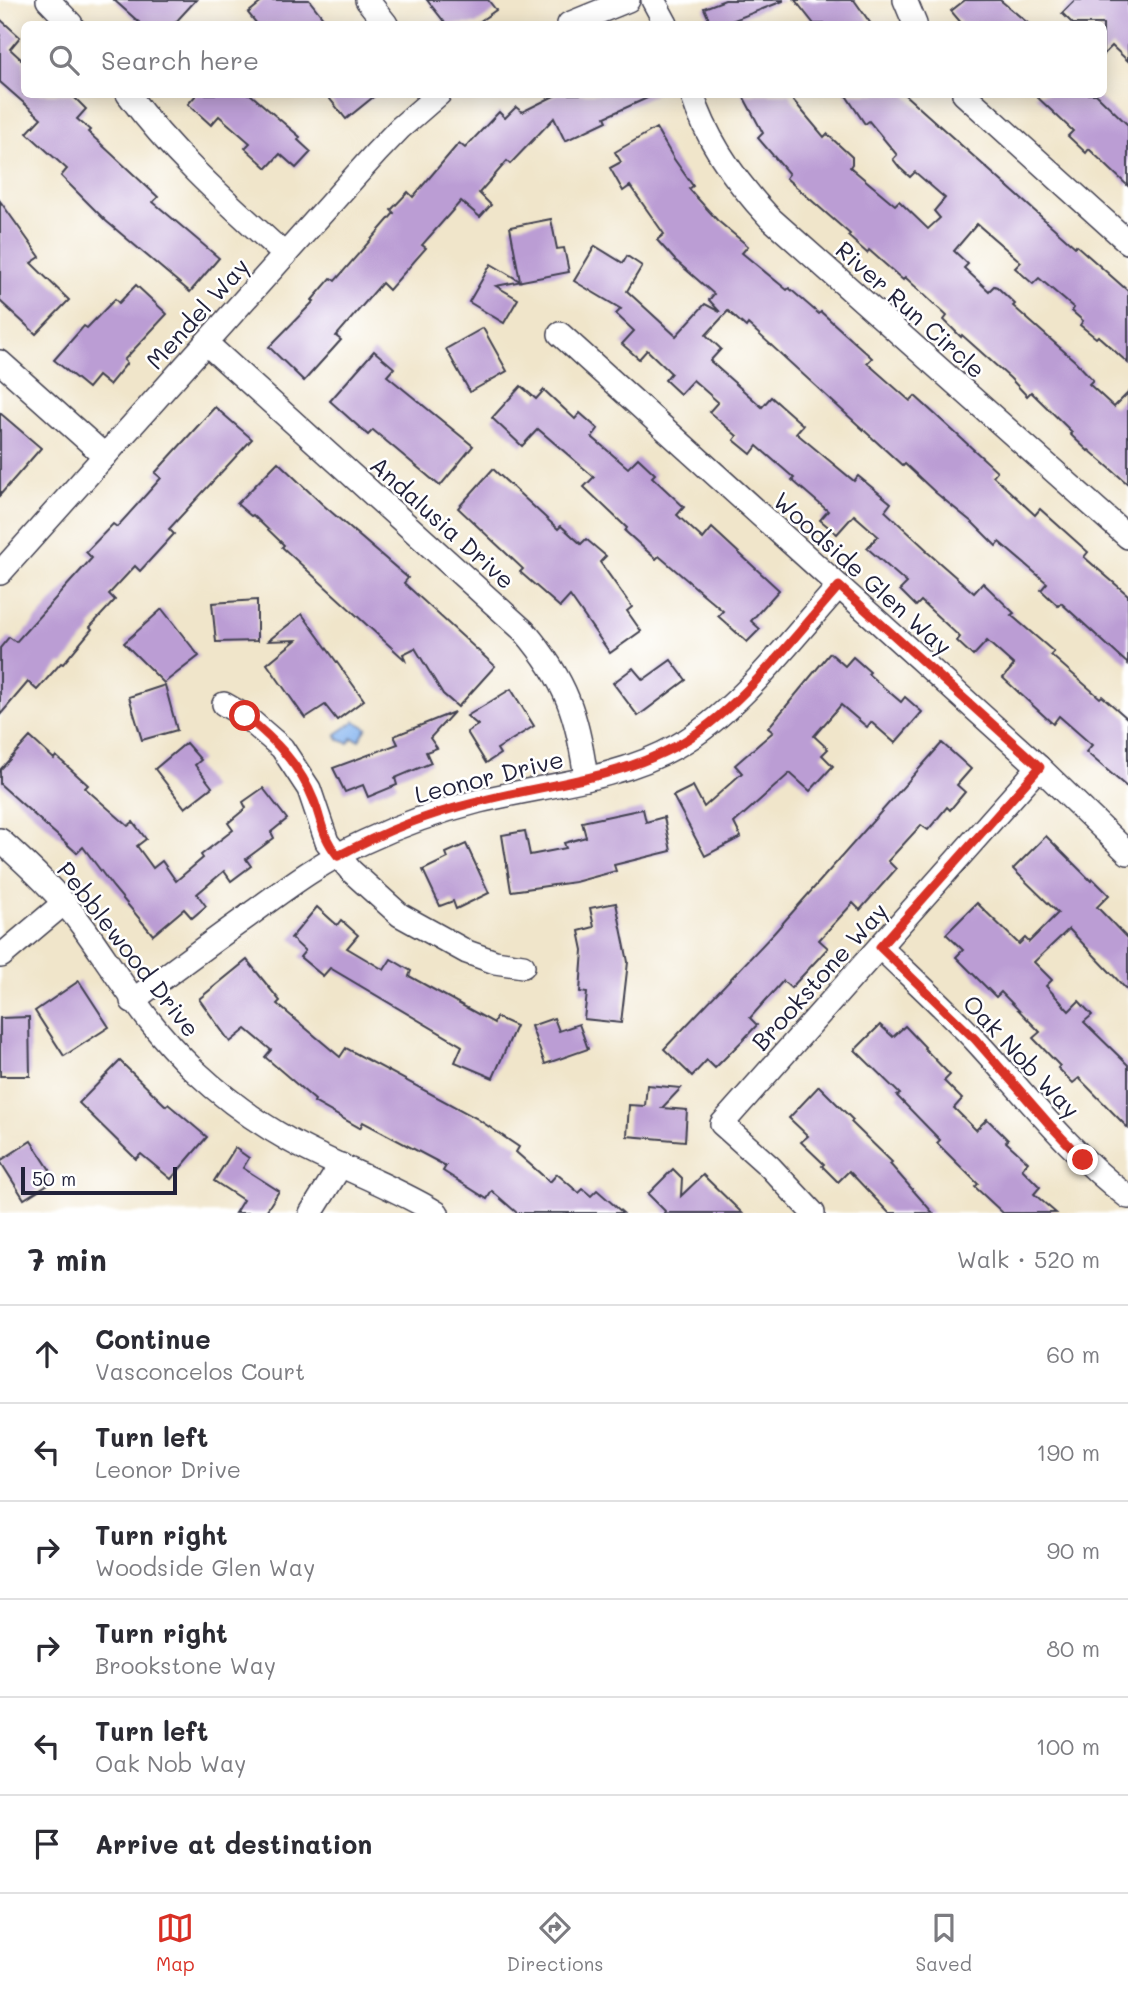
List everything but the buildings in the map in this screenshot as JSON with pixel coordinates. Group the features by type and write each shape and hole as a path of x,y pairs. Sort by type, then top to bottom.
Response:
{"street":[{"path":"48,0 68,21"},
{"path":"368,0 384,21"},
{"path":"576,21 628,0"},
{"path":"653,0 664,21"},
{"path":"905,0 914,21"},
{"path":"131,98 155,131 188,167 285,255"},
{"name":"Mendel Way","path":"0,573 400,128 434,98"},
{"name":"River Run Circle","path":"694,98 709,136 726,165 770,218 1128,537"},
{"path":"968,98 1128,242"},
{"name":"Woodside Glen Way","path":"561,334 1040,767 1128,853"},
{"name":"Andalusia Drive","path":"206,343 524,631 544,654 572,708 580,737 586,779"},
{"path":"0,362 104,456"},
{"name":"Leonor Drive","path":"132,1001 295,882 364,842 420,819 478,802 637,765 676,747 701,731 734,703 839,586"},
{"path":"224,704 245,716 282,748 309,789 327,842 390,906 414,924 467,952 495,962 523,966"},
{"name":"Brookstone Way","path":"813,1213 770,1167 722,1124 1040,767"},
{"name":"Pebblewood Drive","path":"0,840 64,903 156,1031 219,1092 290,1140 380,1182 437,1213"},
{"path":"1,956 64,903"},
{"name":"Oak Nob Way","path":"880,947 975,1039 1083,1160 1128,1197"},
{"path":"311,1213 341,1165"}],"water":[{"path":"355,721 367,728 359,740 352,738 348,743 339,740 336,734"}],"route":[{"path":"245,716 271,736 301,774 315,803 327,842 338,856 420,819 478,802 610,774 676,747 701,731 734,703 839,586 1040,767 880,947 975,1039 1083,1160"}]}
